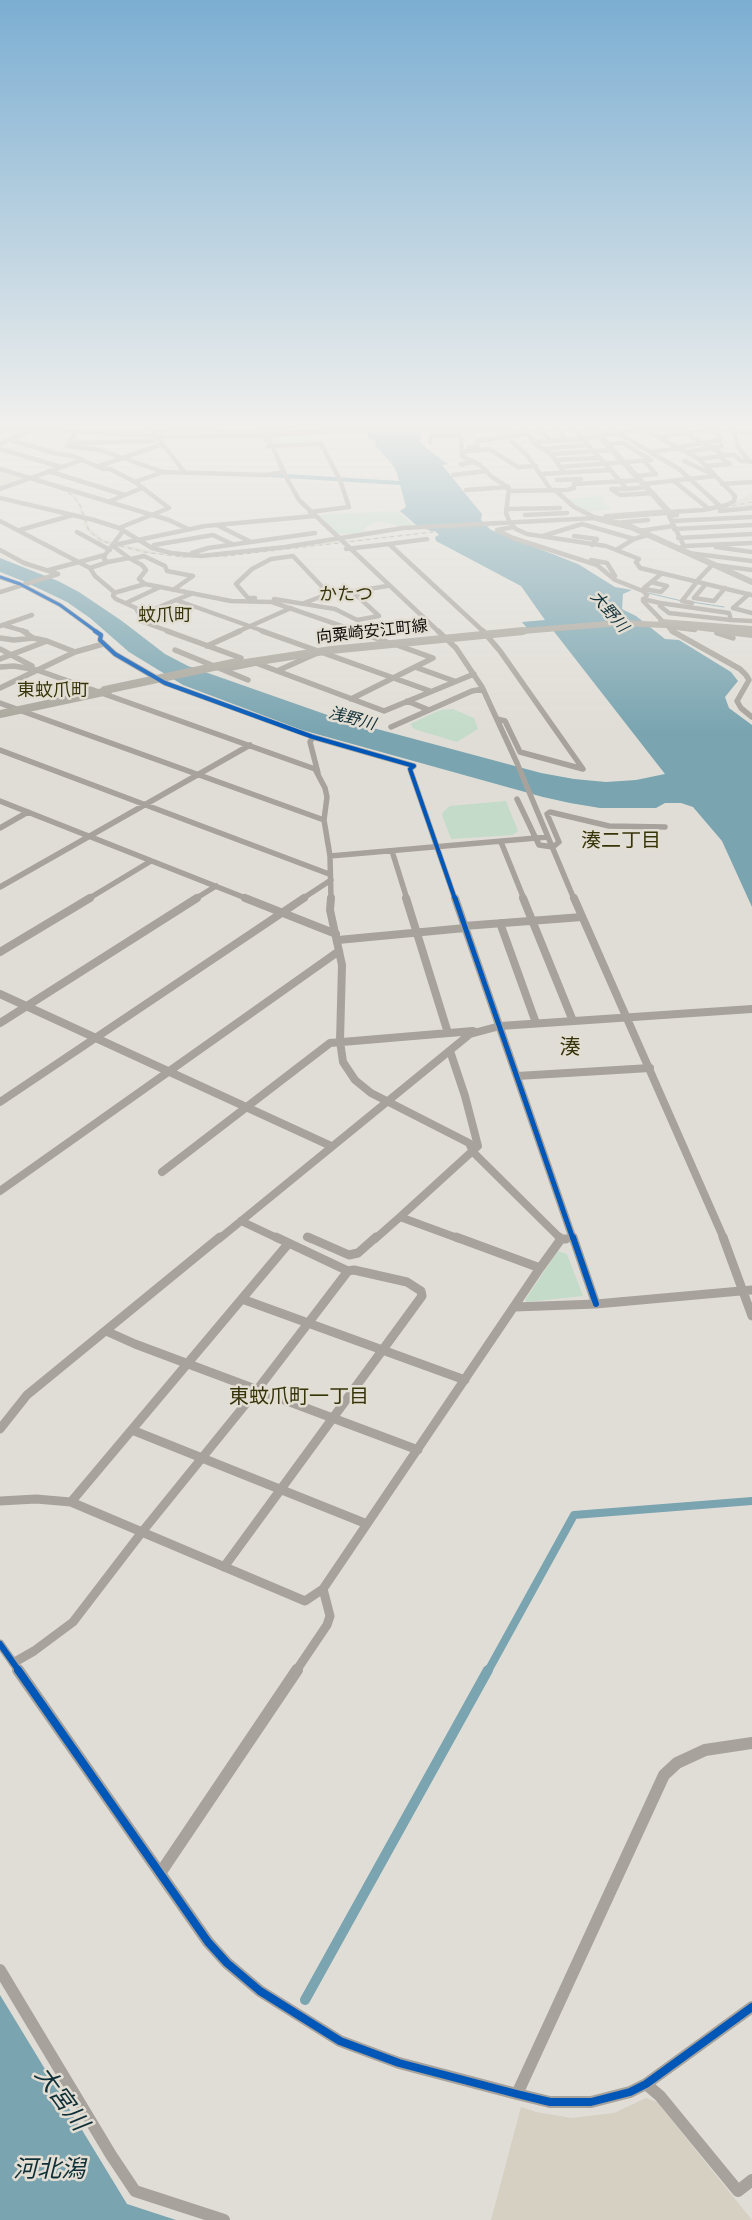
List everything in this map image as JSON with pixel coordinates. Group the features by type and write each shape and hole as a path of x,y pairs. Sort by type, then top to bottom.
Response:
{"main road":[{"path":"625,526 681,548 752,582"},
{"name":"向粟崎安江町線","path":"0,713 238,663 319,651 442,637 603,624 690,626 752,631"},
{"path":"690,626 720,630 752,631"}],"street":[{"path":"10,526 90,568 95,576 114,593 113,596 116,599 136,608 143,622 241,658 212,664"},
{"path":"20,530 36,526"},
{"path":"110,526 121,529 152,548 185,555 218,555 389,529 442,526"},
{"path":"49,570 105,555 112,547 121,529 129,526"},
{"path":"177,526 188,530"},
{"path":"112,547 136,539 214,526"},
{"path":"218,526 266,549"},
{"path":"323,526 464,658 497,718 546,837 650,1068 723,1237 752,1316"},
{"path":"542,537 577,526"},
{"path":"588,526 634,539"},
{"path":"639,531 670,526"},
{"path":"673,526 681,548 749,543"},
{"path":"709,526 741,526"},
{"path":"733,526 749,543"},
{"path":"731,620 729,613 660,603 634,588 624,586 613,575 606,563 562,553 525,542 498,531 513,527 527,534 592,544 616,550 639,559 636,562 640,568 696,583 750,594"},
{"path":"77,532 112,547 146,568 139,579 145,584"},
{"path":"185,555 208,548 316,533"},
{"path":"678,538 752,534"},
{"path":"152,548 154,545 213,535 232,544"},
{"path":"616,550 634,539 647,535"},
{"path":"574,536 597,539 592,544"},
{"path":"346,549 427,539"},
{"path":"389,544 486,633 583,769 520,752 504,721 497,718"},
{"path":"702,545 752,552"},
{"path":"0,550 24,563 58,574 25,586 0,592"},
{"path":"688,553 752,561"},
{"path":"105,555 104,559 108,562"},
{"path":"90,568 108,562 144,556 165,566 167,571 193,576 173,590"},
{"path":"330,595 293,556 271,559 252,569 236,584 248,598 266,598 335,609 357,620 379,616 352,592"},
{"path":"683,601 696,583 714,565 752,570"},
{"path":"644,593 651,582 661,574"},
{"path":"0,576 53,600 100,635 100,640 103,644 115,654 166,683 313,737 414,766 410,769 596,1304"},
{"path":"644,593 661,592 667,586 651,582"},
{"path":"114,593 145,584 231,601 272,602 433,658 351,699"},
{"path":"705,585 694,598 714,601 724,588"},
{"path":"304,603 330,595 385,586"},
{"path":"126,604 160,587"},
{"path":"644,593 752,613"},
{"path":"644,593 673,632 740,669 746,675 750,683 737,701 741,708 752,717"},
{"path":"140,615 191,594"},
{"path":"733,608 750,594"},
{"path":"176,600 430,691"},
{"path":"660,603 660,606 669,613 712,619 752,621"},
{"path":"207,646 291,608"},
{"path":"2,625 32,615"},
{"path":"663,620 752,631"},
{"path":"2,625 27,632 33,638"},
{"path":"670,627 720,630 733,638"},
{"path":"0,638 14,640 33,638 47,641 75,652"},
{"path":"0,659 47,641"},
{"path":"0,688 75,652 103,644"},
{"path":"0,649 37,670"},
{"path":"175,650 248,680"},
{"path":"277,672 319,651"},
{"path":"226,670 256,664 384,711 472,674"},
{"path":"0,667 14,666 37,670 102,691 311,766 318,774"},
{"path":"415,667 454,681"},
{"path":"390,727 481,689"},
{"path":"481,689 515,764"},
{"path":"407,701 428,710"},
{"path":"0,703 324,820"},
{"path":"313,737 310,742 318,774 327,797 324,820 330,856 330,910 342,965 340,1041 343,1062 348,1072 364,1088 386,1102 447,1130 469,1143 473,1152 561,1239"},
{"path":"0,887 250,745"},
{"path":"0,750 330,877"},
{"path":"517,799 539,845 551,847 559,842 547,814 550,812 609,826 665,827"},
{"path":"0,801 216,886 337,937 417,933 500,923 582,917"},
{"path":"0,828 28,812"},
{"path":"330,856 546,837"},
{"path":"501,842 573,1021"},
{"path":"392,851 448,1033"},
{"path":"0,952 151,861"},
{"path":"0,1102 282,913 330,877"},
{"path":"0,1023 216,886"},
{"path":"312,892 325,892 331,895"},
{"path":"500,923 536,1024"},
{"path":"0,1191 339,950"},
{"path":"0,994 331,1146"},
{"path":"0,1429 27,1395 470,1034 500,1026 752,1009"},
{"path":"162,1172 330,1043 478,1031"},
{"path":"307,1237 349,1255 358,1253 400,1218 478,1146 465,1096 450,1050"},
{"path":"517,1076 650,1068"},
{"path":"400,1218 540,1268"},
{"path":"224,1566 420,1300 421,1291 407,1282 354,1270 348,1271 240,1221"},
{"path":"0,1502 36,1499 71,1502 305,1602 323,1589 561,1239 573,1238"},
{"path":"71,1502 288,1244"},
{"path":"13,1663 34,1651 73,1622 142,1532 257,1390 348,1271"},
{"path":"514,1307 596,1304 752,1290"},
{"path":"242,1299 465,1380"},
{"path":"106,1331 418,1450"},
{"path":"132,1430 367,1524"},
{"path":"161,1872 327,1625 330,1616 323,1589"},
{"path":"0,1644 111,1806 161,1872 208,1942 227,1963 260,1991 320,2030 360,2050 399,2063 550,2102 591,2102 630,2092 646,2084 752,2007"},
{"path":"517,2094 664,1776 677,1763 705,1750 752,1743"},
{"path":"0,1970 111,2156 135,2191 224,2220"},
{"path":"646,2084 660,2096 738,2190 752,2180"}],"shaded area":[{"path":"85,526 89,526 90,529 104,540 176,557 143,553 100,542 86,530"},
{"path":"488,526 223,557 181,558 175,556"},
{"path":"646,2098 657,2102 752,2220 491,2220 521,2107 536,2112 572,2118 614,2113"}],"green space":[{"path":"328,526 369,526 362,530 368,532 350,535 337,533"},
{"path":"396,526 415,526 398,527"},
{"path":"453,709 474,718 478,729 457,742 414,729 410,724 440,710"},
{"path":"506,801 518,831 513,835 451,839 442,815 450,806"},
{"path":"558,1251 567,1254 583,1296 527,1302 525,1300"}],"water":[{"name":"大野川","path":"418,526 487,526 491,530 578,564 615,587 632,590 623,594 622,609 636,616 665,639 679,640 731,672 738,681 725,697 729,708 752,725 752,907 722,841 693,807 681,803 665,803 656,808 600,808 570,803 302,730 183,685 129,652 90,618 67,602 0,572 0,558 58,581 79,592 122,621 165,654 188,666 336,718 541,773 574,779 606,782 636,780 665,774 552,629 525,632 526,627 522,622 545,620 521,586 436,541 435,537 439,535 435,531"},
{"name":"河北潟","path":"0,1995 127,2204 176,2220 0,2220"}],"waterway":[{"path":"648,593 682,601"},
{"path":"692,602 724,607"},
{"path":"488,1671 574,1515 752,1501"},
{"path":"305,2000 488,1670"}],"railway":[{"path":"87,526 89,531 102,541 144,552 183,557 227,556 489,526"}],"cycle path":[{"path":"0,577 20,584 60,605 101,635 100,640 115,654 165,683 313,737 414,766 410,769 596,1304"},
{"path":"0,1644 208,1942 227,1963 260,1991 340,2041 399,2063 517,2094 550,2102 591,2102 630,2092 646,2084 752,2007"}],"district":[{"name":"かたつ","path":"346,595"},
{"name":"蚊爪町","path":"165,616"},
{"name":"東蚊爪町","path":"53,691"},
{"name":"湊二丁目","path":"621,841"},
{"name":"湊","path":"570,1048"},
{"name":"東蚊爪町一丁目","path":"299,1397"}],"water label":[{"name":"浅野川","path":"352,719"},
{"name":"大宮川","path":"61,2099"}]}
